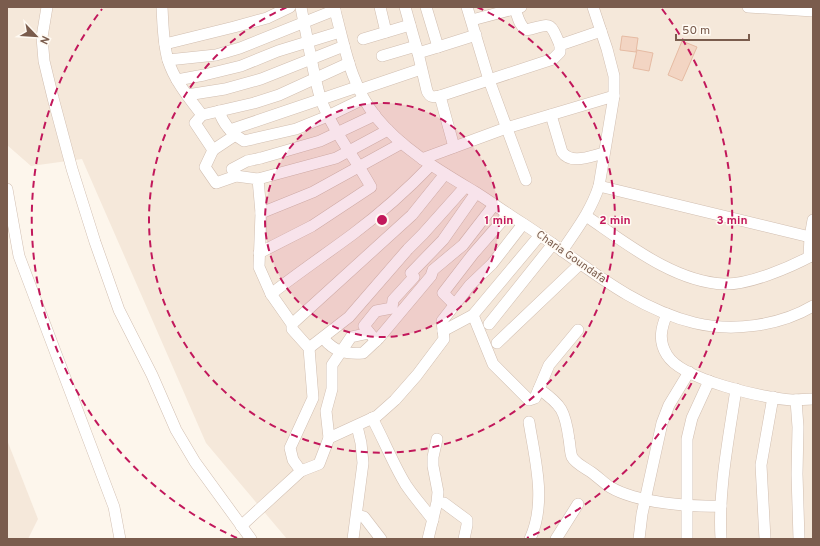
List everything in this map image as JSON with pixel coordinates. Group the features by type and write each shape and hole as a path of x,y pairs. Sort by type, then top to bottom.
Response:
{"street":[{"path":"47,7 42,37 44,61 72,169 95,242 119,310 152,375 176,430 195,462 251,539"},
{"path":"162,7 168,60 177,80 202,115"},
{"path":"165,44 260,20 290,7"},
{"path":"259,253 312,226 371,187 360,167 348,152 321,100 315,79 301,7"},
{"path":"380,7 386,32"},
{"path":"405,7 428,94 433,97 440,96 553,58 560,52 560,45 553,28 544,25 526,30 520,24 518,8 498,10 472,20"},
{"path":"426,7 438,47"},
{"path":"467,7 489,80 526,180"},
{"path":"562,251 586,216 594,201 614,96 614,76 612,64 593,7"},
{"path":"748,7 813,10"},
{"path":"168,60 216,55 240,48 304,24 334,9"},
{"name":"Charia Goundafa","path":"334,9 349,63 360,92 375,115 388,130 422,159 540,235 580,264 633,297 667,314 695,323 732,327 755,325 784,319 813,306"},
{"path":"363,39 410,25"},
{"path":"560,45 601,31"},
{"path":"177,80 241,66 278,51 340,32"},
{"path":"382,56 438,47 476,35"},
{"path":"187,95 225,89 261,79 344,46"},
{"path":"213,150 195,123 202,115 254,103 279,95 349,63"},
{"path":"388,130 336,158 258,179 236,176 216,183 205,167 213,150 232,133 321,100 360,92 421,69"},
{"path":"219,111 222,119 232,133 244,141 296,129 328,116 360,92"},
{"path":"440,96 454,147"},
{"path":"422,159 506,128 614,96"},
{"path":"236,176 232,169 247,161 320,142 375,115"},
{"path":"551,115 562,152 565,157 574,159 604,153"},
{"path":"262,213 313,192 402,143"},
{"path":"272,294 296,274 353,234 400,196 431,165"},
{"path":"292,324 412,215 446,174"},
{"path":"258,179 262,213 259,268 272,294 292,324 292,329 309,348 313,398 290,448 293,460 301,472"},
{"path":"598,186 810,237"},
{"path":"309,348 349,317 408,249 466,187"},
{"path":"7,189 11,243 23,266 114,507 120,539"},
{"path":"372,337 364,326 376,311 392,308 393,300 414,277 411,273 443,240 476,193"},
{"path":"323,338 331,347 347,354 363,353 372,337 431,276 433,270 463,244 494,205"},
{"path":"455,305 443,293 473,254 508,214"},
{"path":"586,216 622,241 670,269 688,277 707,282 724,284 740,283 777,271 811,256 810,237 813,220"},
{"path":"329,438 372,418 396,400 444,339 442,321 470,285 492,264 523,224"},
{"path":"443,331 473,315 540,235"},
{"path":"490,324 553,244"},
{"path":"497,343 580,264"},
{"path":"667,314 660,334 666,354 680,367 709,381 736,389 796,400 813,399"},
{"path":"473,315 493,364 526,399 529,400 533,400 549,365 578,330"},
{"path":"241,526 301,472 319,464 329,438 326,411 332,389 332,365 351,337 372,337"},
{"path":"639,539 645,499 664,416 689,372"},
{"path":"687,539 688,505 686,446 692,418 709,381"},
{"path":"538,389 560,406 566,422 571,452 574,459 610,487 620,492 645,499 699,507 721,506"},
{"path":"721,539 721,506 736,389"},
{"path":"765,539 761,465 773,397"},
{"path":"796,400 798,427 796,474 799,539"},
{"path":"372,418 406,485 433,520"},
{"path":"529,422 538,476 537,518 530,539"},
{"path":"353,539 363,463 361,443 357,426"},
{"path":"428,539 438,492 433,466 433,457 437,439"},
{"path":"444,503 467,520 464,539"},
{"path":"556,539 578,504"},
{"path":"357,515 364,517 381,539"}],"shaded area":[{"path":"7,7 813,7 813,539 287,539 206,443 82,159 31,166 7,145"},
{"path":"7,440 38,519 28,539 7,539"}],"building":[{"path":"622,36 638,38 636,52 620,50"},
{"path":"682,41 697,47 682,81 668,75"},
{"path":"637,50 653,53 649,71 633,68"}]}
